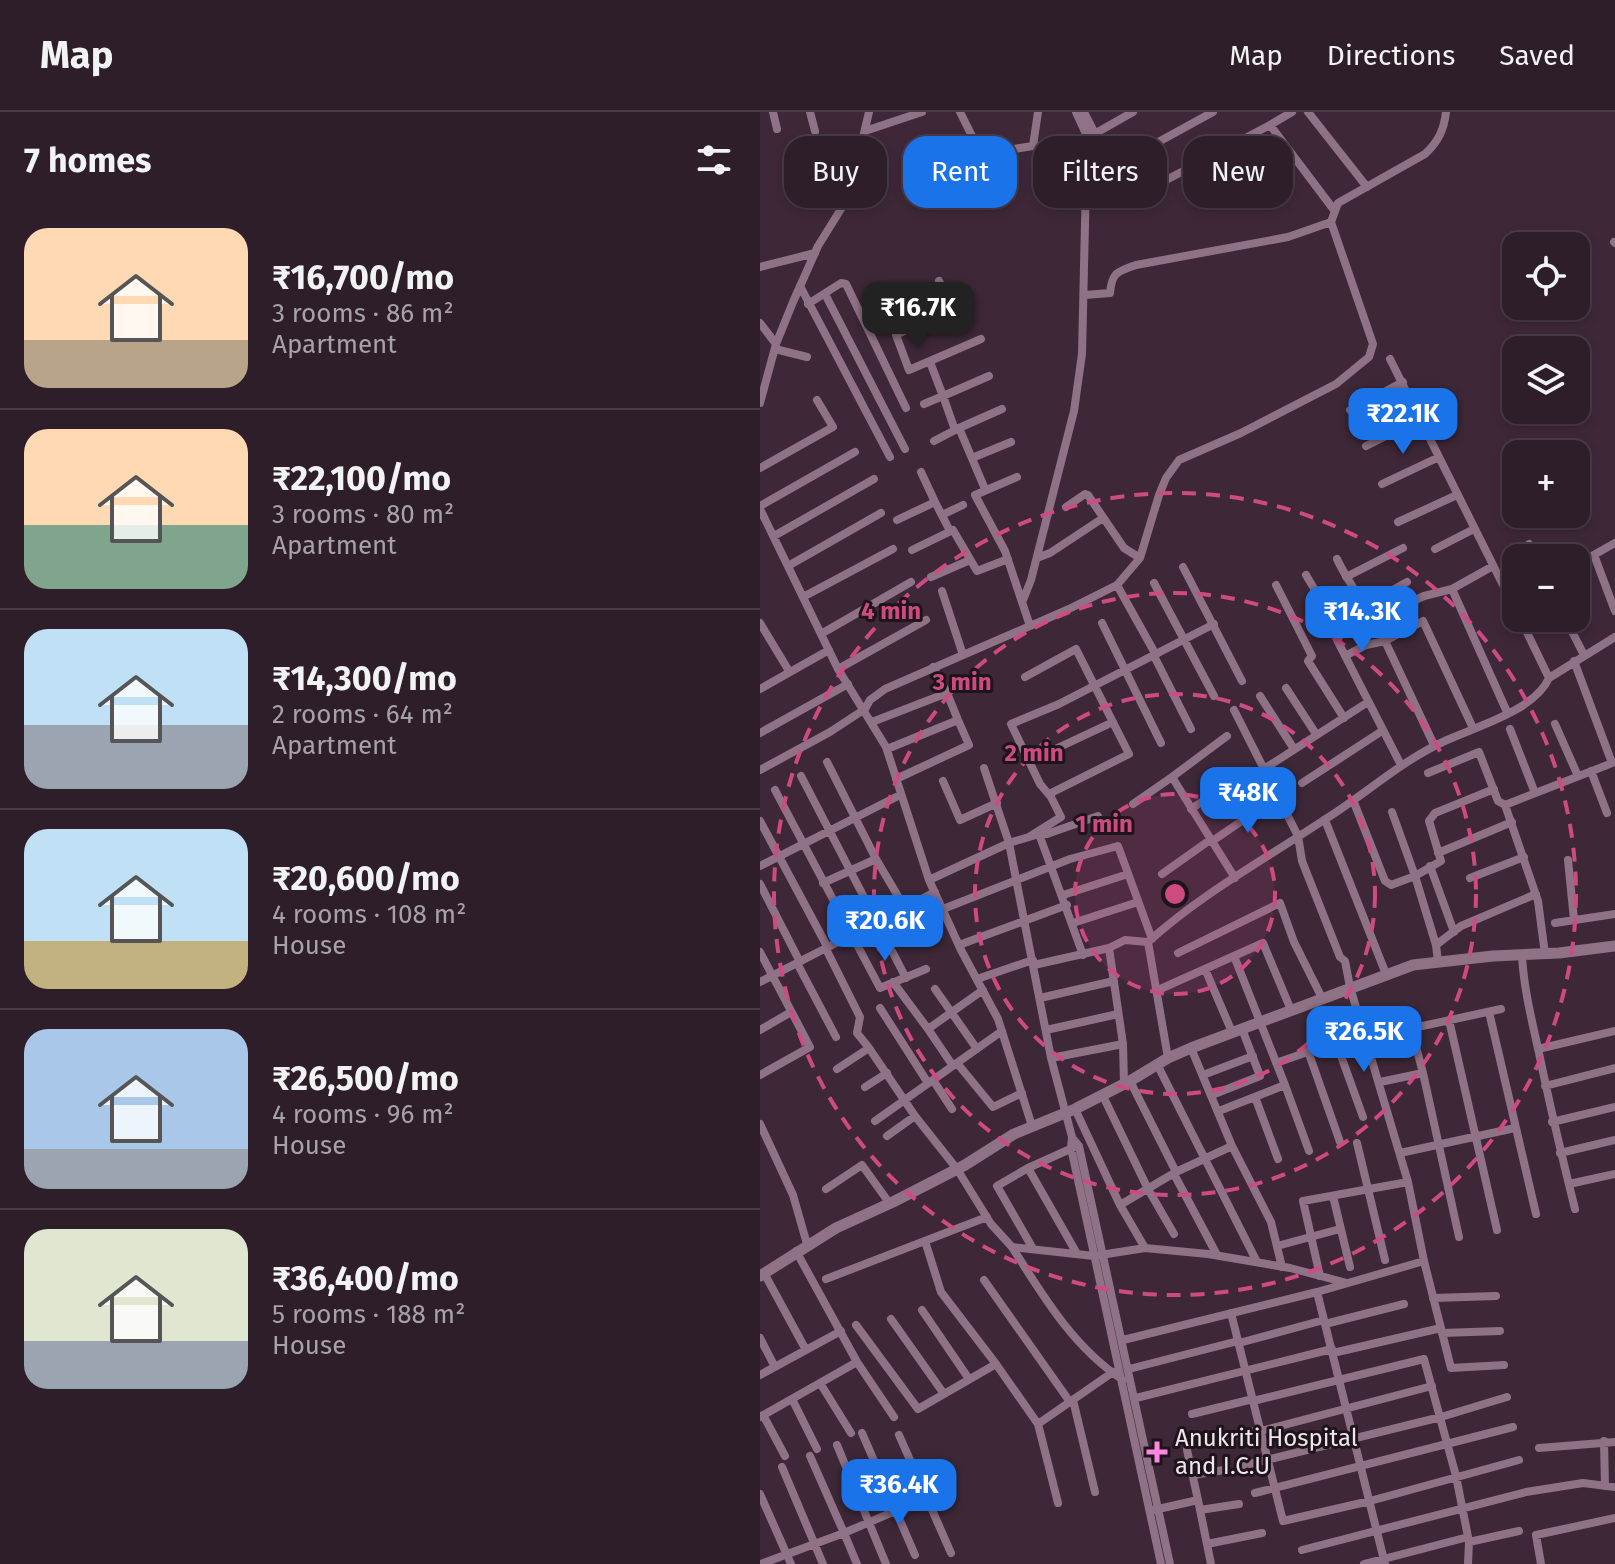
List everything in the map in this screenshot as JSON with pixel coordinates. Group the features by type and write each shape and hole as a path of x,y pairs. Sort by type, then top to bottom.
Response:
{"street":[{"path":"773,112 777,129"},
{"path":"810,112 815,131"},
{"path":"760,403 762,382 800,286 815,253 849,196 869,112"},
{"path":"865,131 922,112"},
{"path":"960,112 979,154 1033,146"},
{"path":"1034,136 1038,112"},
{"path":"1076,112 1091,136"},
{"path":"1084,112 1091,136"},
{"path":"1091,136 1133,112"},
{"path":"1167,137 1213,112"},
{"path":"1167,180 1292,112"},
{"path":"1308,112 1367,187"},
{"path":"760,770 830,732 865,709 870,700 885,689 1117,585 1140,558 1159,495 1179,460 1241,433 1336,384 1369,357 1373,344 1331,222 1334,210 1338,203 1425,154 1437,143 1446,112"},
{"path":"1270,125 1334,210"},
{"path":"1023,600 1037,558 1074,411 1082,354 1088,208"},
{"path":"1085,295 1110,293 1111,280 1115,275 1136,265 1288,237 1331,222"},
{"path":"760,267 815,253"},
{"path":"939,281 955,307 895,338 909,370 981,339"},
{"path":"808,304 841,283 846,284 906,408"},
{"path":"800,286 890,457"},
{"path":"905,288 921,323"},
{"path":"825,294 905,449"},
{"path":"760,323 775,346 807,357"},
{"path":"1390,359 1437,458 1502,580"},
{"path":"930,362 985,489"},
{"path":"924,404 989,376"},
{"path":"1350,410 1403,382"},
{"path":"760,468 833,427 817,400"},
{"path":"934,441 1002,409"},
{"path":"1366,446 1420,419"},
{"path":"972,458 1011,442"},
{"path":"855,452 760,508 838,669 887,749 929,880 1002,1031 1032,1126"},
{"path":"1382,484 1437,458"},
{"path":"921,472 950,531 953,530 978,571 1008,559"},
{"path":"1017,477 975,495 1008,559 1030,626"},
{"path":"774,536 874,479"},
{"path":"1066,507 1086,494 1124,548 1140,558"},
{"path":"1398,522 1457,495"},
{"path":"897,520 935,502"},
{"path":"942,515 963,505"},
{"path":"788,566 881,513"},
{"path":"1037,558 1050,553 1103,518"},
{"path":"1435,549 1474,529"},
{"path":"912,550 950,531"},
{"path":"1590,557 1615,543"},
{"path":"1346,577 1403,548"},
{"path":"803,597 893,549"},
{"path":"1594,555 1602,569 1615,611"},
{"path":"1337,559 1371,622"},
{"path":"931,577 970,560"},
{"path":"1401,765 1337,640 1341,634 1424,596 1452,589 1493,566"},
{"path":"1183,567 1242,681"},
{"path":"1306,575 1341,634"},
{"path":"821,634 911,582"},
{"path":"1365,606 1407,582"},
{"path":"1154,583 1214,696"},
{"path":"1117,585 1191,729"},
{"path":"1276,585 1312,656 1308,661 1344,718"},
{"path":"1452,589 1507,712"},
{"path":"942,591 963,655"},
{"path":"838,669 926,620"},
{"path":"1345,656 1366,645 1385,641 1423,621 1473,728"},
{"path":"760,623 789,671"},
{"path":"1102,623 1161,743"},
{"path":"1034,835 1061,817 1040,784 1011,724 1059,704 1214,624"},
{"path":"1527,632 1549,678"},
{"path":"1572,632 1584,655"},
{"path":"977,979 1034,962 1083,955 1125,940 1150,940 1174,919 1325,820 1401,765 1434,745 1525,705 1544,689 1549,678 1615,637"},
{"path":"1385,641 1434,745"},
{"path":"1025,677 1076,649 1129,754 1051,793 1051,797"},
{"path":"760,689 829,650"},
{"path":"1505,805 1614,762 1574,661"},
{"path":"896,779 969,745 933,667"},
{"path":"760,733 848,684"},
{"path":"1286,688 1316,734"},
{"path":"872,722 947,693"},
{"path":"1260,696 1294,749"},
{"path":"1264,769 1368,702"},
{"path":"1234,710 1298,836 1302,861 1340,957 1345,961 1408,1182 1451,1368 1504,1365"},
{"path":"887,749 958,720"},
{"path":"1049,752 1113,722"},
{"path":"1555,724 1578,776"},
{"path":"1510,729 1535,793"},
{"path":"1302,783 1382,731"},
{"path":"1133,804 1227,736"},
{"path":"1428,773 1479,752 1498,801 1505,805 1524,857 1536,894 1545,954"},
{"path":"827,762 876,859 905,908"},
{"path":"984,768 1009,843 1051,1058 1070,1111 1145,1248"},
{"path":"1591,771 1607,813"},
{"path":"1191,809 1244,774"},
{"path":"801,776 906,978"},
{"path":"1172,777 1235,878"},
{"path":"943,781 960,820 997,803"},
{"path":"1353,800 1386,883 1395,884 1441,861 1429,829 1435,813 1494,789"},
{"path":"775,790 880,988 926,969"},
{"path":"760,866 900,795"},
{"path":"1162,874 1268,803"},
{"path":"1392,812 1415,876 1436,945 1438,962"},
{"path":"929,880 1009,843 1047,834 1098,816"},
{"path":"1325,820 1386,974"},
{"path":"760,821 860,1017 857,1033 915,1116 957,1169 987,1217 1012,1247 1067,1328 1088,1353 1122,1379 1132,1382"},
{"path":"1438,853 1512,822"},
{"path":"1034,835 1052,865 1083,955"},
{"path":"943,909 1052,865 1118,846 1150,940 1158,990 1163,1062 1203,1159 1257,1262"},
{"path":"1470,878 1524,857"},
{"path":"823,883 876,859"},
{"path":"1568,860 1574,920"},
{"path":"1430,866 1454,932"},
{"path":"1063,895 1128,874"},
{"path":"760,884 836,1037"},
{"path":"760,982 935,892"},
{"path":"1436,945 1454,932 1536,894"},
{"path":"1073,923 1138,902"},
{"path":"1178,953 1209,935 1280,903 1294,942 1322,998"},
{"path":"959,945 1067,905"},
{"path":"1555,923 1615,914"},
{"path":"1158,990 1263,943 1291,1010"},
{"path":"806,1350 762,1274 801,1248 957,1169 1032,1126 1070,1111 1191,1048 1413,965 1615,946"},
{"path":"1109,948 1127,1082 1217,1255"},
{"path":"760,952 810,1047 760,1075"},
{"path":"1234,956 1309,1151"},
{"path":"1522,956 1524,985 1552,1122 1575,1209"},
{"path":"1205,969 1253,1056 1260,1076 1212,1095"},
{"path":"1040,998 1114,981"},
{"path":"893,982 955,1064 993,1107 1022,1093"},
{"path":"935,989 977,1049"},
{"path":"928,1029 983,990"},
{"path":"880,1008 952,1109"},
{"path":"1276,1063 1336,1042 1501,1009"},
{"path":"760,1030 791,1012"},
{"path":"1489,1012 1536,1214"},
{"path":"1046,1030 1118,1014"},
{"path":"1449,1020 1497,1230"},
{"path":"1411,1028 1440,1143 1459,1237"},
{"path":"875,1121 1002,1031"},
{"path":"1538,1049 1615,1031"},
{"path":"1336,1042 1363,1117"},
{"path":"1051,1058 1123,1044"},
{"path":"837,1069 869,1048"},
{"path":"1191,1048 1232,1146 1271,1222 1282,1267"},
{"path":"1308,1051 1340,1142"},
{"path":"1203,1075 1253,1056"},
{"path":"1545,1086 1615,1068"},
{"path":"865,1087 887,1073"},
{"path":"1380,1082 1423,1073"},
{"path":"1219,1111 1285,1085"},
{"path":"1102,1094 1148,1189 1174,1234"},
{"path":"1255,1097 1278,1159"},
{"path":"1552,1122 1615,1107"},
{"path":"1070,1111 1072,1137 1122,1379 1170,1564"},
{"path":"887,1136 915,1116"},
{"path":"760,1124 793,1195 801,1248 857,1362 894,1417"},
{"path":"1400,1153 1515,1128"},
{"path":"1560,1153 1615,1140"},
{"path":"1357,1143 1385,1260"},
{"path":"1120,1205 1175,1173 1232,1146"},
{"path":"1032,1247 997,1186 1075,1147"},
{"path":"826,1189 862,1165 890,1204"},
{"path":"1028,1168 1076,1252"},
{"path":"1569,1184 1615,1174"},
{"path":"1320,1276 1303,1201 1408,1182"},
{"path":"1333,1196 1350,1267"},
{"path":"826,1279 987,1217"},
{"path":"1277,1246 1340,1229"},
{"path":"925,1241 941,1292 1038,1424 1058,1503"},
{"path":"1012,1247 1098,1256 1145,1248 1217,1255 1347,1283"},
{"path":"1098,1256 1123,1340 1136,1398 1161,1564"},
{"path":"1123,1340 1317,1292 1424,1261"},
{"path":"984,1280 1071,1401 1095,1492"},
{"path":"1317,1292 1384,1561"},
{"path":"1433,1298 1496,1296"},
{"path":"1129,1369 1404,1304"},
{"path":"922,1310 969,1379"},
{"path":"1231,1313 1283,1521 1370,1501 1519,1460"},
{"path":"891,1319 944,1394"},
{"path":"856,1325 915,1408 920,1409 996,1364"},
{"path":"1136,1398 1332,1351 1441,1330 1500,1331"},
{"path":"760,1375 841,1331"},
{"path":"760,1338 775,1367"},
{"path":"1192,1414 1424,1359 1456,1476 1469,1540 1468,1564"},
{"path":"785,1456 761,1416 857,1362"},
{"path":"1038,1424 1113,1372"},
{"path":"820,1383 851,1433"},
{"path":"1220,1440 1432,1386"},
{"path":"1242,1466 1441,1417 1507,1397"},
{"path":"792,1399 857,1564"},
{"path":"1255,1493 1513,1427"},
{"path":"862,1433 915,1555"},
{"path":"899,1435 951,1553"},
{"path":"1302,1550 1526,1492 1583,1483 1610,1486 1604,1441"},
{"path":"1539,1448 1615,1442"},
{"path":"837,1445 886,1564"},
{"path":"1187,1450 1211,1564"},
{"path":"782,1467 823,1564"},
{"path":"1193,1475 1224,1470"},
{"path":"761,1564 942,1491"},
{"path":"760,1494 791,1564"},
{"path":"1154,1510 1198,1500"},
{"path":"1200,1510 1239,1504"},
{"path":"1541,1564 1536,1535 1615,1518"},
{"path":"1364,1564 1519,1531"},
{"path":"1207,1544 1262,1533"}],"place":[{"name":"Anukriti Hospital and I.C.U","path":"1157,1452"}]}
